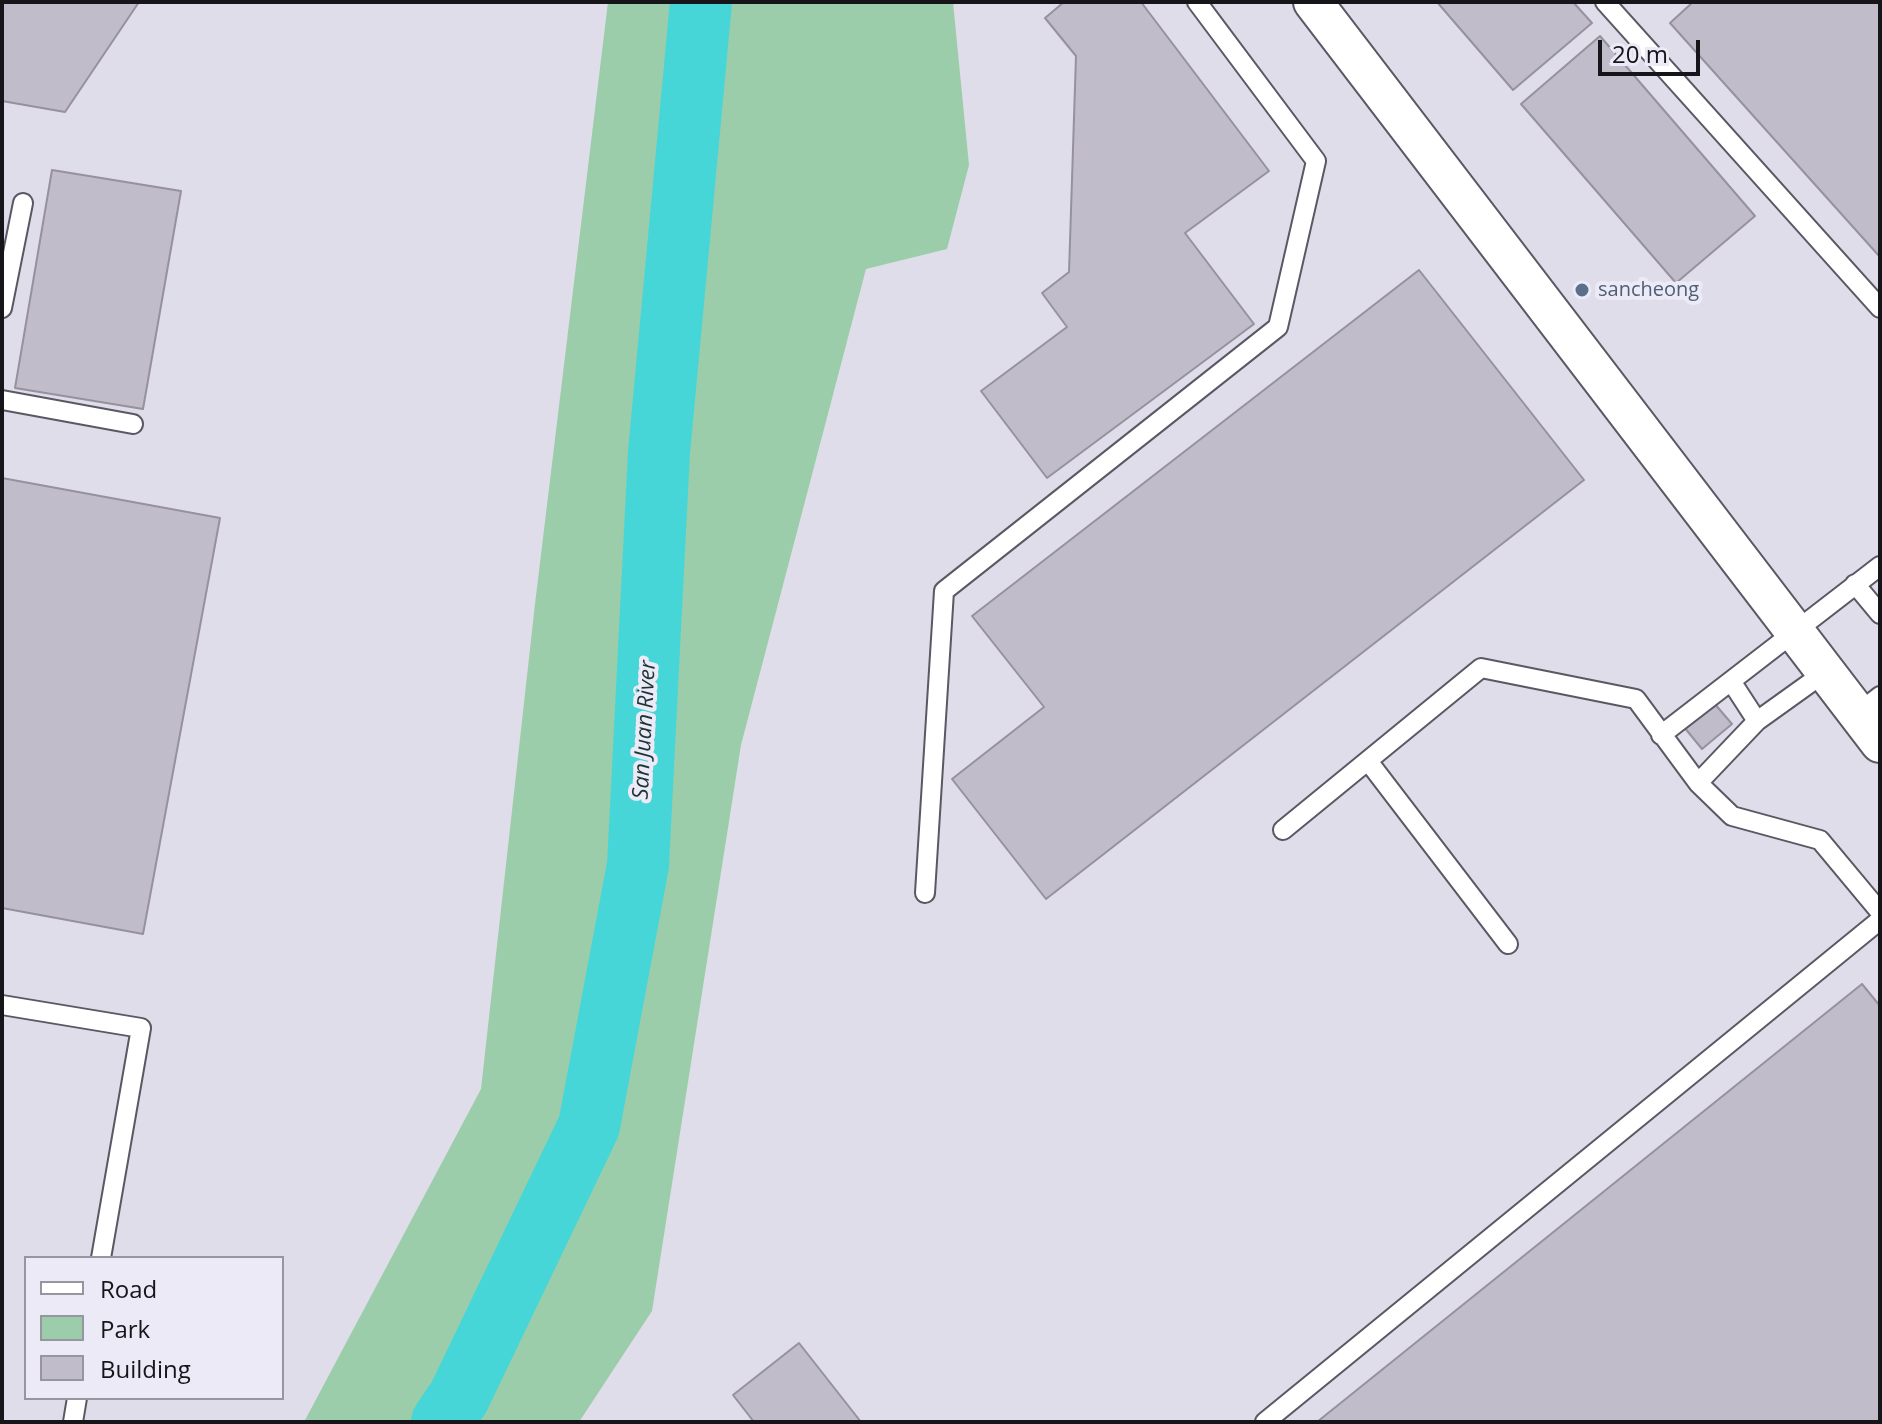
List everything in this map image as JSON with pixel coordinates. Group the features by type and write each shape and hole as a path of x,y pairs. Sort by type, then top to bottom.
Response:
{"street":[{"path":"1313,2 1824,673 1872,718"}],"lane":[{"path":"925,893 944,591 1278,327 1316,161 1197,2"},
{"path":"1605,2 1880,308"},
{"path":"2,308 23,203"},
{"path":"2,400 133,424"},
{"path":"1661,735 1880,566"},
{"path":"1855,584 1880,614"},
{"path":"1283,830 1481,668 1636,699 1698,783 1732,816 1820,840 1880,912"},
{"path":"1698,783 1757,721 1824,673"},
{"path":"1731,681 1757,721"},
{"path":"1368,761 1508,944"},
{"path":"1265,1422 1880,920"},
{"path":"2,1005 141,1028 101,1256"},
{"path":"73,1422 77,1400"}],"green space":[{"path":"608,2 953,2 969,165 947,249 866,269 741,745 652,1311 579,1422 304,1422 481,1089 535,604"}],"building":[{"path":"2,2 139,2 65,112 2,101"},
{"path":"1064,2 1141,2 1269,171 1185,233 1254,324 1047,478 981,391 1067,327 1042,293 1069,272 1076,56 1045,18"},
{"path":"1437,2 1573,2 1592,23 1513,90"},
{"path":"1693,2 1880,2 1880,257 1670,23"},
{"path":"1600,36 1755,216 1676,283 1521,104"},
{"path":"52,170 181,191 143,409 15,388"},
{"path":"1419,270 1584,480 1046,899 952,779 1044,707 972,616"},
{"path":"2,478 220,518 143,934 2,908"},
{"path":"1714,703 1732,724 1702,749 1684,727"},
{"path":"1862,984 1880,1006 1880,1422 1317,1422"},
{"path":"799,1343 861,1422 754,1422 733,1395"}],"waterway":[{"name":"San Juan River","path":"442,1422 459,1397 589,1126 638,865 659,452 701,2"}],"place":[{"name":"sancheong","path":"1582,290"}]}
